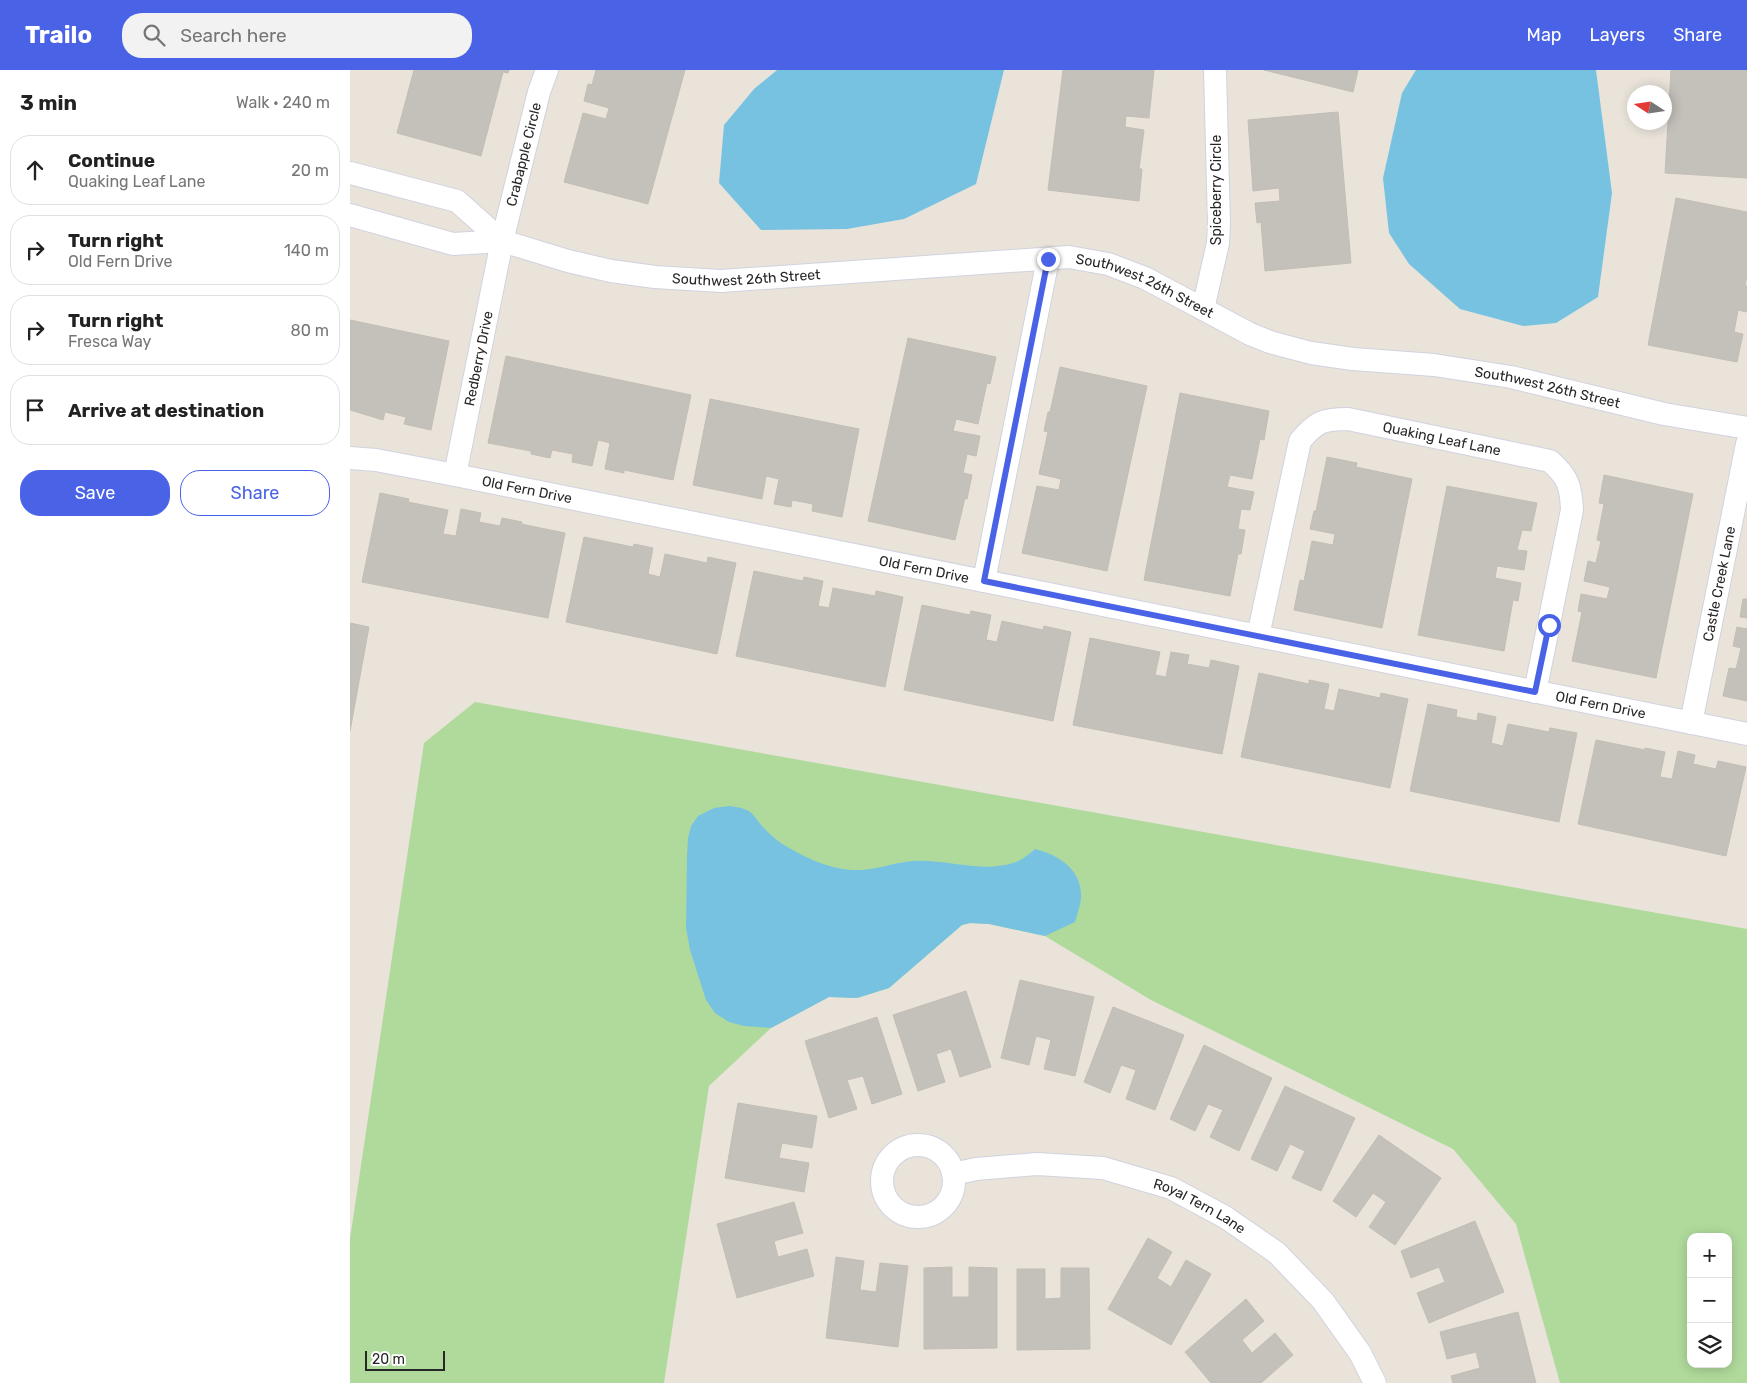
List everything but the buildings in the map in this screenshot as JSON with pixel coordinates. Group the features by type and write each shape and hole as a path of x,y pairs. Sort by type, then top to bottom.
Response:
{"street":[{"name":"Crabapple Circle","path":"502,241 539,92 548,70"},
{"name":"Spiceberry Circle","path":"1203,309 1218,243 1219,224 1215,70"},
{"name":"Southwest 26th Street","path":"350,173 457,202 502,241"},
{"name":"Southwest 26th Street","path":"350,215 453,244 502,241 568,261 611,271 655,277 721,281 1070,257 1108,264 1145,278 1270,342 1311,354 1434,365 1511,377 1664,414 1747,428"},
{"name":"Redberry Drive","path":"455,475 502,241"},
{"path":"984,581 1048,259"},
{"name":"Quaking Leaf Lane","path":"1258,636 1300,441 1312,426 1329,419 1348,418 1550,461 1564,474 1572,491 1572,510 1535,692"},
{"name":"Castle Creek Lane","path":"1691,723 1747,444"},
{"name":"Old Fern Drive","path":"350,458 376,460 455,475 1747,734"},
{"name":"Royal Tern Lane","path":"954,1174 976,1169 1037,1164 1102,1168 1171,1188 1225,1217 1277,1253 1323,1301 1360,1353 1375,1383"}],"green space":[{"path":"475,702 1747,929 1747,1383 1560,1383 1516,1224 1453,1149 1151,1000 1045,936 989,924 970,923 962,925 889,988 857,998 829,997 771,1028 709,1086 664,1383 350,1383 350,1239 424,743"}],"water":[{"path":"777,70 1004,70 976,184 904,219 847,229 761,230 719,183 724,125 754,89"},
{"path":"1416,70 1596,70 1612,193 1598,297 1556,323 1523,326 1460,309 1409,264 1389,233 1383,178 1402,93"},
{"path":"729,806 750,812 773,837 800,854 822,864 846,870 862,870 914,861 989,867 1019,861 1035,849 1053,855 1074,872 1081,889 1081,899 1075,922 1045,936 989,924 970,923 962,925 889,988 857,998 829,997 771,1028 744,1026 729,1022 715,1013 706,1000 690,950 686,928 687,855 691,826 698,816 714,808"}],"route":[{"path":"1048,259 984,581 1535,692 1549,625"}]}
